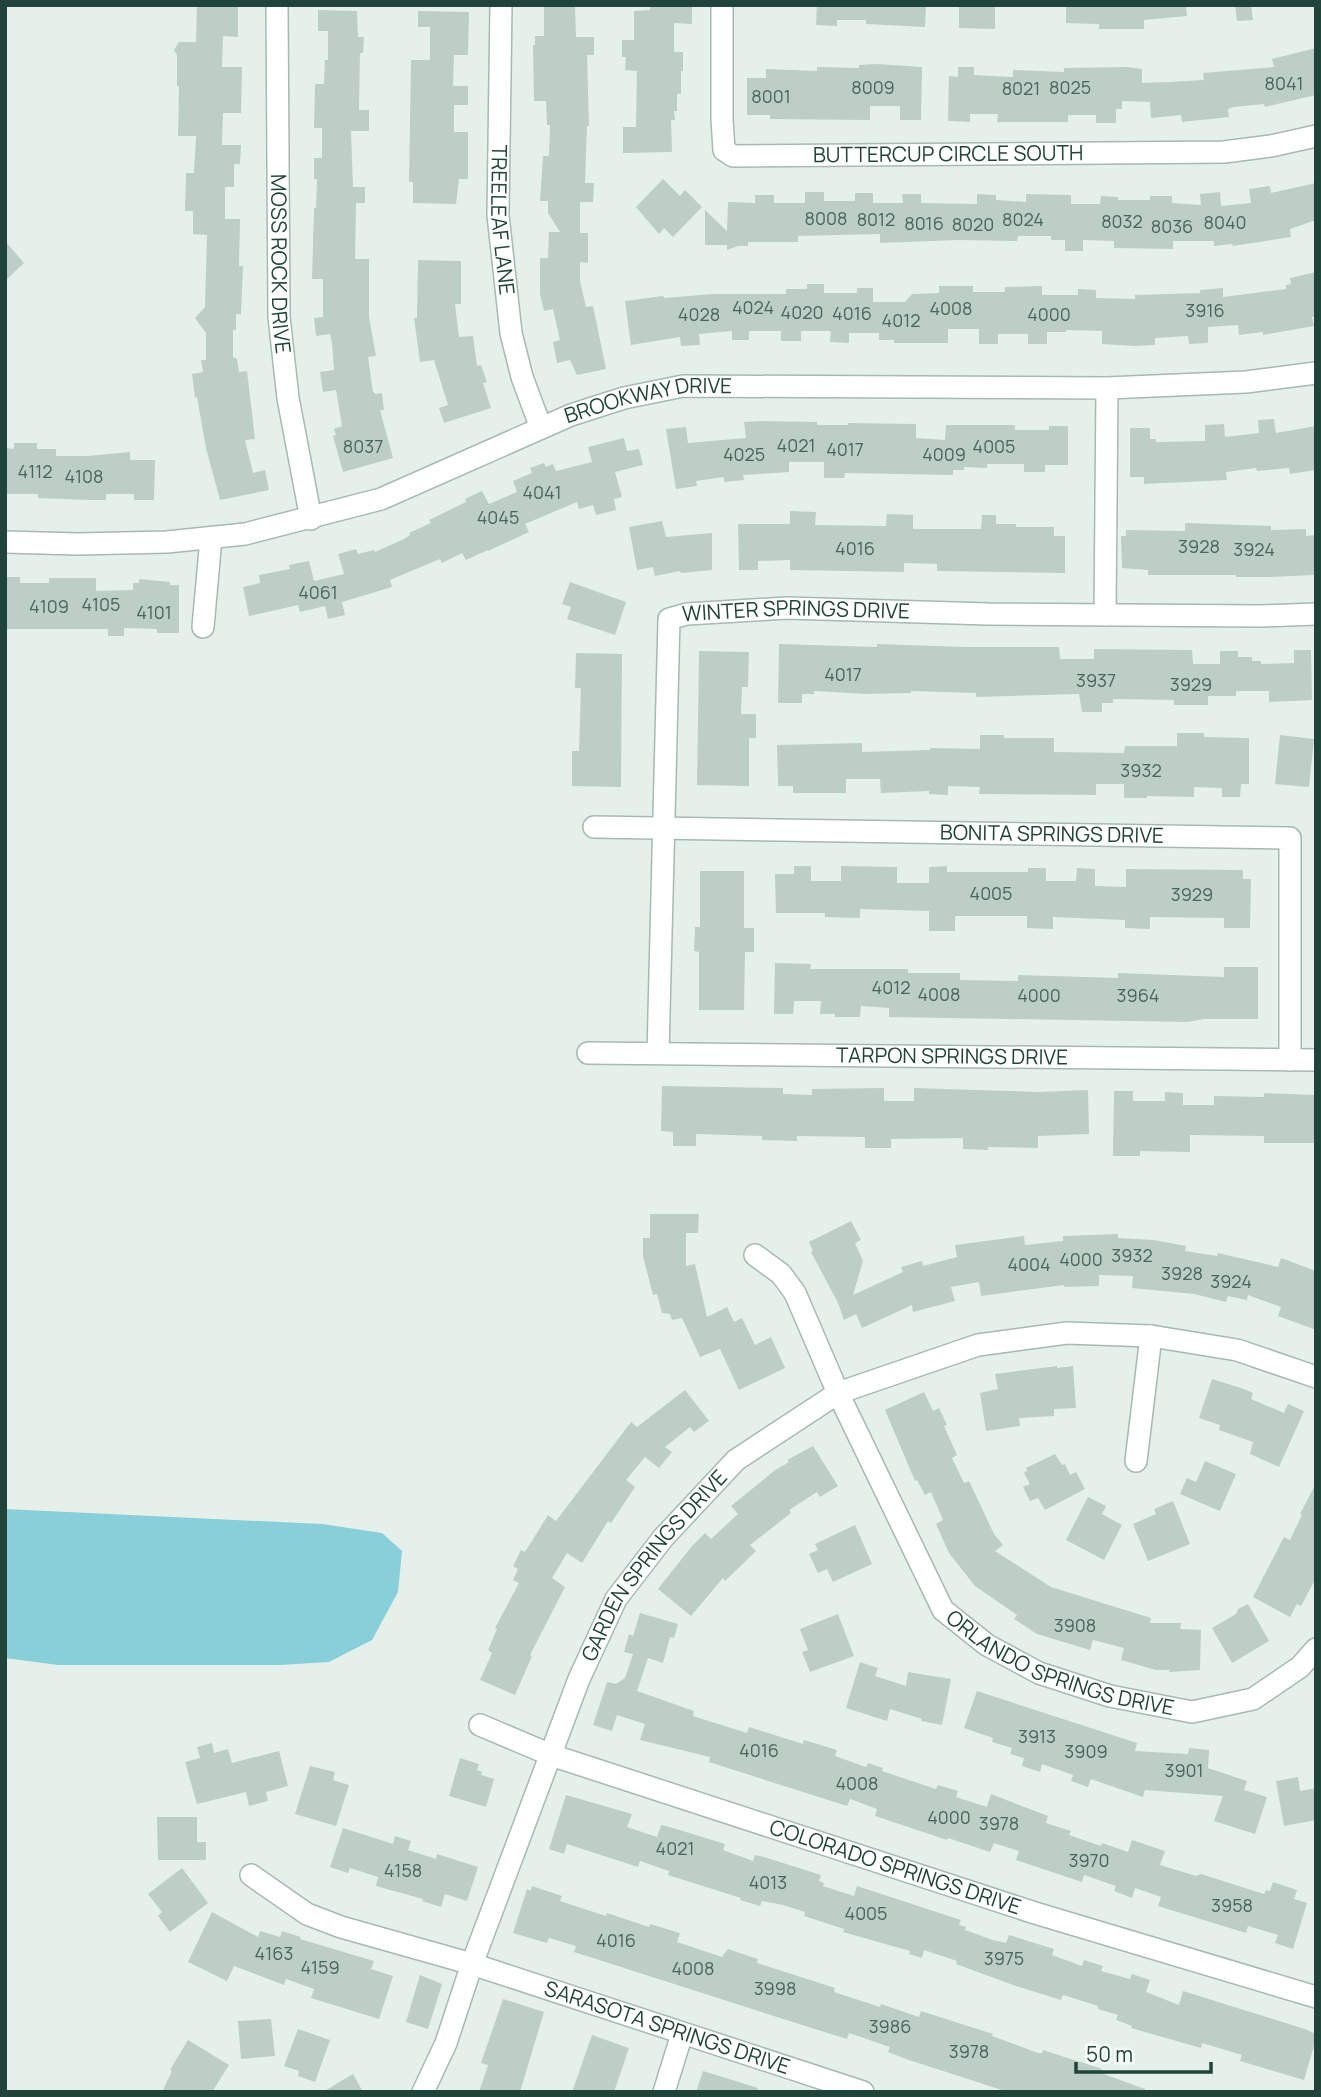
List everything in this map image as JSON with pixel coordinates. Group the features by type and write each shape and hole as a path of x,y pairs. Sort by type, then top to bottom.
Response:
{"street":[{"name":"MOSS ROCK DRIVE","path":"277,5 279,317 288,398 311,519"},
{"name":"TREELEAF LANE","path":"501,5 498,215 511,333 522,377 541,428"},
{"name":"BUTTERCUP CIRCLE SOUTH","path":"722,6 724,150 733,156 1224,152 1271,146 1316,136"},
{"name":"BROOKWAY DRIVE","path":"5,542 167,542 245,534 311,519 381,499 571,415 624,398 683,386 1107,388 1246,382 1316,373"},
{"path":"1105,615 1107,388"},
{"path":"203,627 211,538"},
{"name":"WINTER SPRINGS DRIVE","path":"658,1053 669,619 687,614 787,608 1105,615 1316,614"},
{"name":"BONITA SPRINGS DRIVE","path":"594,827 1290,838 1290,1060"},
{"name":"TARPON SPRINGS DRIVE","path":"588,1053 1316,1060"},
{"name":"ORLANDO SPRINGS DRIVE","path":"755,1255 781,1274 795,1293 838,1393 943,1610 987,1645 1039,1673 1110,1696 1192,1712 1254,1699 1300,1667 1316,1649"},
{"name":"GARDEN SPRINGS DRIVE","path":"423,2092 446,2043 472,1964 579,1679 616,1599 663,1538 736,1460 838,1393 978,1345 1067,1333 1151,1336 1237,1350 1316,1377"},
{"path":"1136,1461 1151,1336"},
{"name":"COLORADO SPRINGS DRIVE","path":"480,1725 551,1755 1035,1913 1316,1997"},
{"name":"SARASOTA SPRINGS DRIVE","path":"251,1875 307,1914 341,1927 472,1964 863,2092"},
{"path":"664,2092 682,2034"}],"water":[{"path":"5,1509 322,1524 382,1533 402,1551 398,1592 372,1640 329,1662 280,1665 58,1665 5,1658"}],"building":[{"path":"197,5 238,5 238,37 223,36 222,67 242,67 241,113 223,113 222,145 241,145 240,164 234,164 234,187 225,187 225,219 240,219 239,266 243,266 241,314 236,314 236,330 233,330 233,357 237,359 239,372 247,371 255,439 245,440 253,473 265,470 269,490 220,500 206,448 192,374 203,372 201,360 206,360 206,333 195,318 205,307 207,235 193,234 193,211 185,211 186,173 194,173 196,136 178,136 179,86 177,55 174,50 179,42 196,42"},
{"path":"544,5 575,5 576,37 594,37 594,55 587,55 589,126 585,183 594,183 593,202 580,202 580,233 588,233 588,263 580,262 580,281 586,307 593,306 606,369 577,375 570,360 557,363 553,342 560,340 553,309 544,311 540,294 540,258 548,258 549,232 560,232 548,213 548,201 540,201 543,156 549,156 550,125 547,125 546,101 534,101 533,45 535,36 544,36"},
{"path":"650,5 692,5 692,24 674,23 674,52 683,52 683,71 681,94 677,94 677,111 674,111 675,120 671,120 672,152 623,153 623,127 636,127 637,71 625,70 626,57 622,57 622,40 634,40 634,11 650,10"},
{"path":"817,5 926,5 925,27 866,24 866,20 837,20 837,26 816,25"},
{"path":"959,5 995,5 995,29 959,28"},
{"path":"1066,5 1186,5 1187,16 1144,20 1144,29 1099,29 1099,24 1066,23"},
{"path":"1235,5 1251,5 1253,20 1237,21"},
{"path":"318,10 357,11 358,37 364,37 363,53 360,53 359,110 369,110 369,131 351,131 353,187 365,187 365,203 356,203 355,259 369,259 369,317 376,356 368,357 373,392 382,393 384,410 380,410 393,458 343,472 333,436 336,435 334,429 342,426 336,390 323,392 320,372 334,370 332,343 330,334 316,336 314,318 323,317 323,279 312,279 317,179 314,179 314,158 322,158 322,128 314,128 315,84 324,84 325,60 328,60 328,31 318,31"},
{"path":"418,11 469,12 468,55 454,55 453,86 468,86 468,105 454,105 454,132 468,132 468,179 459,179 456,204 413,203 413,182 409,182 411,60 430,60 430,27 418,27"},
{"path":"1316,48 1316,95 1265,107 1264,104 1234,107 1228,109 1229,117 1182,122 1181,115 1151,118 1150,102 1122,101 1122,109 1116,109 1116,123 1096,123 1096,115 1068,115 1068,122 997,122 998,114 970,114 970,122 948,121 949,76 958,77 958,67 974,67 974,75 1013,77 1013,70 1064,72 1064,68 1127,67 1142,69 1142,83 1169,82 1204,80 1203,73 1274,67 1272,59"},
{"path":"859,65 922,67 921,120 900,120 900,106 870,106 870,120 770,119 770,115 747,115 747,78 766,78 766,69 817,71 817,67 859,68"},
{"path":"663,179 680,196 685,190 702,207 673,237 664,228 659,234 636,207"},
{"path":"1316,183 1316,220 1290,229 1291,237 1233,246 1214,246 1214,241 1173,241 1173,249 1114,248 1114,241 1083,240 1083,251 1065,251 1065,240 1051,240 1051,236 1018,236 1017,241 880,243 880,234 798,236 798,242 748,242 748,246 727,250 727,245 705,245 705,210 727,231 728,202 755,203 755,195 774,195 774,203 805,203 805,192 824,192 824,201 855,201 855,193 873,193 873,203 903,203 902,194 921,194 921,203 977,204 977,194 996,195 996,200 1026,202 1026,194 1071,195 1071,204 1100,204 1101,196 1118,197 1118,200 1150,200 1150,196 1172,196 1172,203 1201,205 1200,194 1220,192 1221,206 1251,203 1249,189 1270,186 1271,193"},
{"path":"5,241 24,263 5,281"},
{"path":"418,260 461,261 461,304 455,304 459,337 473,336 477,366 481,365 487,382 483,383 491,408 444,423 439,408 448,405 434,360 420,362 414,318 417,318"},
{"path":"1316,272 1316,316 1312,317 1314,326 1263,335 1263,332 1239,335 1238,325 1208,327 1208,343 1189,344 1188,336 1155,338 1155,345 1102,344 1102,331 1066,330 1047,332 1047,344 1028,344 1028,334 998,334 998,344 979,344 979,329 948,329 948,343 894,343 894,340 879,340 879,333 849,333 849,343 830,342 831,331 801,331 801,341 781,341 781,331 749,331 749,340 732,340 732,331 699,334 700,345 681,346 680,337 631,345 625,301 663,296 786,294 786,289 807,289 807,284 824,284 824,293 857,293 857,288 873,288 873,302 905,302 912,294 939,293 939,286 973,286 973,292 1005,292 1005,287 1042,286 1042,295 1078,295 1078,289 1096,290 1096,298 1135,299 1135,295 1200,293 1200,290 1223,288 1223,297 1286,289 1286,285 1291,284 1290,278"},
{"path":"1274,419 1276,433 1316,426 1316,470 1290,474 1289,468 1257,471 1256,468 1226,472 1227,480 1144,484 1144,477 1130,477 1130,428 1150,428 1150,439 1156,439 1156,442 1205,441 1205,425 1224,424 1225,437 1259,433 1258,420"},
{"path":"744,422 817,422 817,425 916,424 916,438 945,440 946,425 1015,425 1015,430 1049,430 1049,426 1068,426 1068,465 1045,465 1045,472 1024,472 1024,464 987,464 987,468 964,467 964,470 953,470 953,475 845,473 844,478 824,478 824,462 789,462 789,472 743,475 744,480 724,482 724,477 696,481 697,486 676,489 666,429 686,427 688,443 746,438"},
{"path":"624,438 627,451 639,449 643,465 615,472 622,497 614,499 616,510 596,515 593,505 579,509 577,502 525,524 529,532 488,551 466,560 462,553 442,563 440,559 390,580 392,587 342,602 345,615 328,619 325,606 300,612 298,605 249,616 243,587 260,583 259,575 290,569 289,565 309,561 314,581 344,574 338,554 356,549 358,554 374,550 375,552 404,539 409,533 431,523 429,520 482,491 489,504 517,492 513,481 532,473 530,468 544,463 546,467 553,464 556,471 592,462 588,447"},
{"path":"14,443 37,443 37,449 56,449 56,456 130,452 130,460 155,460 154,500 134,500 134,494 106,494 106,500 88,500 38,498 38,494 5,494 5,448 14,449"},
{"path":"790,511 816,512 815,525 886,526 887,514 913,515 913,529 981,529 982,515 996,515 996,524 1054,527 1054,536 1065,536 1065,573 937,571 937,564 904,563 904,572 790,570 790,560 758,561 758,570 739,570 738,524 790,524"},
{"path":"662,521 666,537 712,533 712,570 680,571 655,576 653,567 637,570 629,527"},
{"path":"1185,523 1271,526 1271,530 1306,529 1306,536 1316,535 1316,573 1268,577 1148,575 1148,570 1122,568 1121,536 1126,536 1126,530 1185,531"},
{"path":"5,577 20,577 20,583 49,583 49,578 96,578 96,591 133,590 133,583 139,583 139,579 170,582 170,585 179,585 179,633 124,628 124,636 108,636 108,629 5,629"},
{"path":"570,582 626,602 615,635 567,619 571,607 562,604"},
{"path":"779,644 1059,647 1060,659 1094,659 1094,649 1192,650 1193,664 1220,664 1220,651 1238,651 1238,657 1252,657 1252,661 1261,661 1261,664 1294,663 1294,650 1311,650 1312,700 1269,702 1269,691 1236,691 1236,696 1208,696 1208,705 1174,705 1174,700 1113,699 1113,703 1102,703 1102,712 1082,712 1079,694 976,697 976,693 911,691 866,694 814,691 814,694 802,694 802,703 778,703"},
{"path":"699,651 749,652 748,687 742,687 741,714 756,714 756,738 749,738 749,786 697,785"},
{"path":"576,653 622,654 621,787 572,786 572,751 579,751 581,688 575,688"},
{"path":"1177,733 1204,733 1204,737 1249,738 1249,784 1241,784 1240,797 1222,797 1222,788 1194,787 1194,797 1124,798 1124,784 1096,784 1096,795 979,794 980,787 948,786 948,795 929,794 929,791 881,793 880,779 846,779 846,793 793,793 793,786 778,786 777,745 862,743 862,752 930,748 980,749 980,735 1004,735 1004,738 1054,738 1054,752 1124,753 1125,746 1177,746"},
{"path":"1280,735 1314,739 1309,787 1275,784"},
{"path":"794,866 811,866 811,881 841,881 841,866 897,867 897,883 929,883 929,867 947,866 947,872 1028,872 1028,868 1046,868 1046,881 1076,881 1077,868 1095,869 1095,886 1126,887 1126,869 1243,870 1243,879 1251,879 1250,928 1224,928 1224,918 1150,917 1150,929 1125,928 1125,920 1053,917 1053,929 1027,928 1027,916 955,916 955,931 929,931 929,911 860,909 860,918 825,917 825,913 776,913 775,874 794,874"},
{"path":"700,871 744,871 744,928 754,928 754,952 745,952 744,1010 699,1010 699,952 694,951 695,927 700,927"},
{"path":"775,963 811,964 810,969 908,969 908,973 960,973 960,980 1018,981 1018,975 1118,978 1118,973 1224,977 1224,967 1258,967 1258,1019 1204,1019 1188,1022 889,1017 889,1008 861,1006 860,1017 835,1017 835,1014 820,1014 821,1001 794,1001 793,1014 774,1014"},
{"path":"662,1086 783,1088 783,1094 812,1095 812,1089 884,1088 884,1101 914,1101 914,1088 1039,1092 1088,1090 1089,1134 1038,1136 1038,1148 988,1147 988,1150 963,1149 963,1138 891,1139 891,1148 865,1148 865,1137 797,1136 797,1141 762,1140 762,1136 696,1134 696,1146 673,1146 673,1132 661,1131"},
{"path":"1114,1091 1133,1091 1133,1101 1165,1101 1165,1092 1183,1093 1183,1105 1214,1105 1214,1096 1264,1097 1264,1093 1316,1095 1316,1143 1264,1143 1264,1136 1190,1135 1190,1152 1140,1151 1140,1156 1113,1156"},
{"path":"650,1214 699,1214 698,1233 686,1233 686,1266 695,1264 707,1317 727,1307 734,1322 742,1318 755,1345 771,1337 785,1368 739,1390 720,1349 700,1357 682,1318 672,1320 670,1314 662,1313 657,1294 653,1295 643,1256 643,1238 650,1238"},
{"path":"851,1221 861,1240 855,1243 863,1261 853,1295 903,1272 901,1267 922,1261 923,1266 957,1257 955,1245 1024,1236 1025,1245 1063,1241 1063,1236 1118,1234 1118,1238 1154,1240 1186,1246 1185,1251 1217,1256 1218,1253 1278,1267 1281,1258 1316,1271 1316,1330 1278,1316 1281,1307 1248,1295 1247,1300 1228,1296 1226,1302 1194,1294 1132,1288 1133,1276 1099,1275 1099,1286 1064,1285 981,1296 979,1282 951,1287 955,1301 913,1312 912,1305 862,1328 856,1314 844,1320 811,1252 813,1251 809,1242"},
{"path":"1073,1366 1076,1408 1054,1409 1054,1416 1019,1418 1020,1426 986,1431 980,1393 998,1389 995,1374"},
{"path":"1212,1379 1253,1393 1251,1399 1284,1413 1288,1404 1304,1411 1279,1467 1250,1454 1253,1442 1219,1430 1220,1425 1199,1418"},
{"path":"685,1390 709,1421 694,1432 690,1427 665,1447 672,1452 659,1468 645,1457 626,1480 635,1487 611,1523 608,1521 582,1563 567,1553 552,1578 565,1587 530,1655 532,1656 515,1695 480,1680 492,1653 488,1650 497,1629 495,1628 519,1583 513,1580 518,1569 513,1566 521,1550 525,1552 548,1515 556,1521 631,1422 637,1427"},
{"path":"924,1392 933,1411 939,1408 947,1425 944,1426 957,1455 952,1458 964,1483 969,1481 994,1534 1003,1545 995,1551 1051,1587 1151,1618 1150,1623 1181,1623 1180,1629 1201,1630 1200,1670 1156,1670 1121,1660 1124,1648 1093,1640 1090,1650 1037,1634 1014,1619 1017,1615 975,1586 949,1553 936,1524 943,1520 931,1492 925,1495 917,1480 915,1481 885,1410"},
{"path":"813,1446 838,1486 820,1497 817,1492 789,1510 791,1513 750,1545 756,1551 725,1581 723,1578 691,1616 658,1589 705,1533 711,1539 738,1514 731,1506 789,1462 787,1460"},
{"path":"1055,1454 1062,1465 1065,1464 1070,1475 1076,1472 1085,1489 1045,1510 1038,1498 1030,1501 1023,1487 1030,1484 1024,1473 1026,1468"},
{"path":"1205,1461 1236,1474 1220,1511 1180,1494 1187,1478 1196,1482"},
{"path":"1316,1483 1316,1578 1301,1606 1297,1604 1290,1617 1253,1597 1284,1537 1290,1540"},
{"path":"1088,1497 1106,1506 1102,1514 1122,1525 1104,1560 1066,1540"},
{"path":"1173,1501 1190,1544 1148,1561 1133,1524 1156,1514 1154,1509"},
{"path":"855,1525 872,1564 833,1582 827,1569 818,1573 809,1554 818,1550 815,1544"},
{"path":"1248,1604 1269,1641 1232,1663 1212,1628"},
{"path":"640,1613 678,1624 674,1638 670,1637 663,1663 648,1658 637,1691 694,1711 693,1716 747,1733 749,1727 803,1744 804,1740 837,1750 835,1756 866,1767 868,1763 883,1768 882,1771 936,1789 938,1785 958,1791 956,1797 987,1807 991,1794 1048,1816 1046,1823 1071,1831 1069,1835 1101,1846 1102,1843 1128,1852 1132,1840 1165,1851 1160,1865 1196,1876 1201,1874 1264,1894 1266,1890 1270,1891 1273,1882 1297,1890 1294,1899 1307,1903 1293,1949 1275,1943 1278,1935 1248,1926 1246,1933 1158,1906 1161,1897 1135,1888 1132,1898 1114,1891 1116,1886 1084,1875 1082,1882 1016,1860 1019,1851 994,1843 990,1852 948,1838 947,1840 875,1816 877,1809 850,1799 847,1806 709,1762 710,1757 640,1740 645,1724 617,1715 612,1731 593,1725 607,1682 616,1684 625,1678 633,1654 624,1652 629,1634 633,1636"},
{"path":"838,1614 854,1656 810,1672 802,1652 808,1650 800,1629"},
{"path":"860,1662 878,1668 875,1676 906,1686 908,1672 951,1679 942,1725 921,1721 922,1719 890,1709 887,1721 846,1708"},
{"path":"977,1691 1137,1743 1135,1751 1188,1754 1189,1748 1209,1750 1208,1768 1247,1781 1244,1790 1267,1797 1255,1834 1214,1821 1223,1796 1145,1790 1143,1797 1091,1779 1088,1787 1071,1781 1073,1775 1042,1764 1040,1772 1022,1766 1024,1758 1010,1754 1012,1748 992,1742 993,1738 964,1728"},
{"path":"212,1743 214,1753 228,1749 232,1763 279,1751 288,1786 266,1792 268,1801 249,1806 246,1792 197,1804 185,1762 200,1758 197,1747"},
{"path":"460,1758 479,1764 477,1770 482,1772 481,1775 494,1779 486,1807 449,1796"},
{"path":"310,1766 335,1772 333,1780 349,1785 336,1826 295,1814"},
{"path":"1298,1777 1300,1791 1316,1788 1316,1820 1284,1826 1276,1781"},
{"path":"566,1795 632,1814 627,1827 657,1837 661,1825 673,1828 725,1844 723,1850 753,1861 755,1855 821,1875 819,1881 824,1883 823,1886 854,1896 857,1886 961,1920 959,1925 966,1927 965,1930 993,1940 1006,1943 1009,1935 1054,1949 1052,1955 1082,1966 1084,1960 1103,1966 1101,1971 1130,1979 1132,1974 1150,1980 1146,1992 1179,2005 1183,1991 1305,2029 1316,2034 1316,2039 1304,2080 1240,2061 1242,2055 1202,2043 1201,2048 1131,2028 1132,2026 1116,2020 1118,2015 1098,2009 1098,2006 1063,1995 1061,2000 1013,1985 924,1950 922,1958 909,1954 910,1951 843,1932 844,1929 804,1916 805,1912 762,1901 760,1906 740,1900 741,1898 668,1875 669,1871 640,1861 638,1867 567,1844 564,1854 549,1849"},
{"path":"157,1817 197,1817 197,1842 206,1842 206,1860 158,1860"},
{"path":"343,1828 393,1844 395,1836 411,1841 408,1850 436,1859 437,1854 478,1867 467,1901 445,1894 441,1907 376,1886 378,1877 350,1868 348,1873 330,1867"},
{"path":"182,1868 208,1903 170,1932 158,1916 162,1912 148,1894"},
{"path":"532,1886 562,1896 560,1901 606,1916 607,1913 649,1927 650,1924 680,1933 677,1942 722,1957 728,1949 758,1959 757,1963 835,1988 834,1992 880,2007 881,2004 919,2017 921,2011 993,2034 992,2036 1038,2053 1043,2050 1102,2069 1101,2073 1145,2089 1145,2092 1008,2092 906,2059 888,2052 890,2047 849,2033 847,2039 574,1952 576,1946 549,1938 547,1943 513,1933 527,1889 531,1891"},
{"path":"212,1912 258,1937 260,1931 280,1937 282,1931 374,1961 371,1969 393,1976 379,2019 311,1998 314,1989 286,1979 284,1985 234,1966 227,1981 188,1962"},
{"path":"420,1975 442,1984 428,2029 406,2022"},
{"path":"503,1999 544,2012 520,2092 479,2092 488,2065 481,2063"},
{"path":"271,2019 275,2056 241,2059 238,2021"},
{"path":"298,2029 330,2040 315,2082 298,2076 299,2071 284,2066"},
{"path":"592,2035 629,2048 614,2092 572,2092"},
{"path":"188,2040 229,2065 212,2092 162,2092 172,2071 170,2070"},
{"path":"703,2071 758,2088 757,2092 696,2092"},
{"path":"353,2074 363,2092 323,2092"}]}
